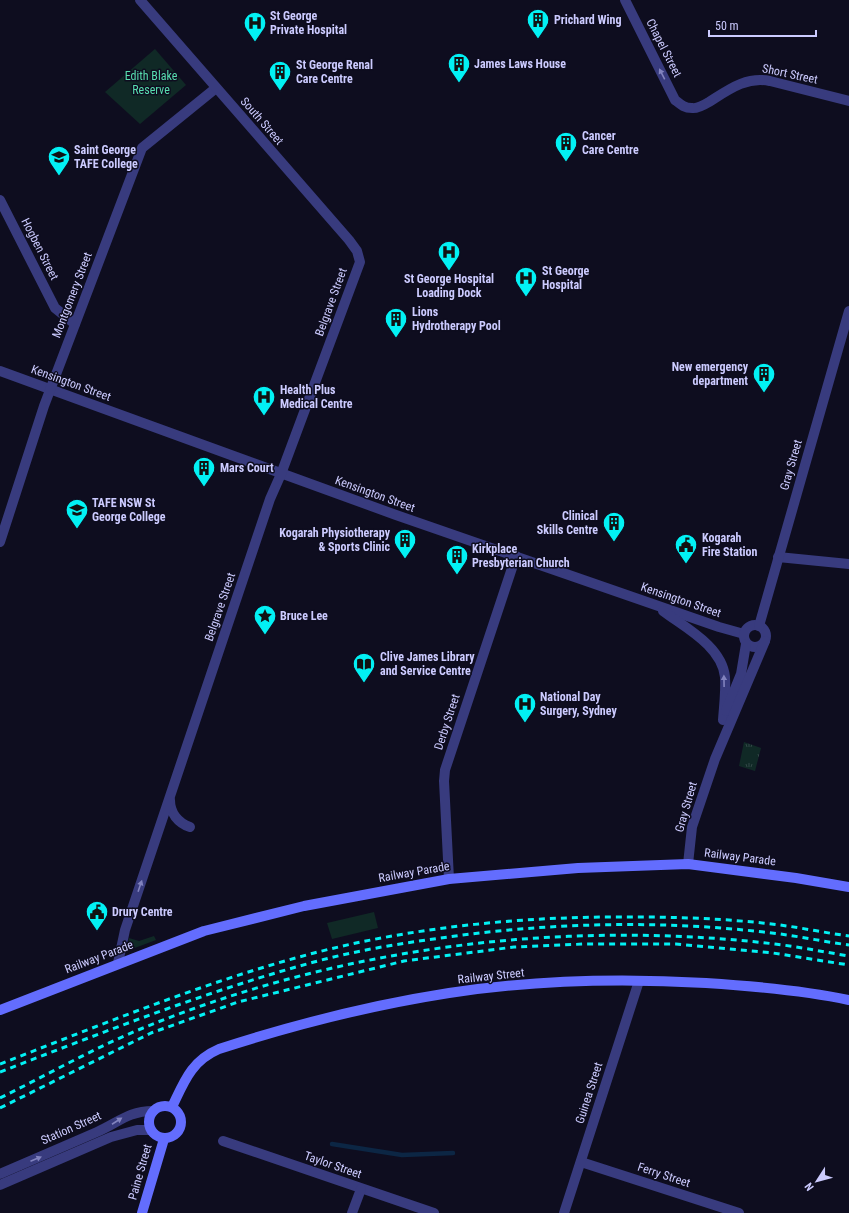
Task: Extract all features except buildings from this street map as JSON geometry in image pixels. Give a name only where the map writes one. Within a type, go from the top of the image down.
[{"type":"main road","name":"Railway Parade","points":[[0,1010],[118,963],[204,931],[304,906],[449,878],[578,868],[688,864],[796,878],[849,887]]},
{"type":"main road","name":"Railway Street","points":[[172,1107],[193,1068],[202,1058],[209,1054],[229,1046],[331,1018],[449,993],[552,983],[639,981],[736,985],[791,991],[849,1000]]},
{"type":"main road","points":[[162,1106],[172,1107],[180,1114],[182,1126],[173,1137],[159,1137],[151,1130],[149,1119],[153,1111],[162,1106]]},
{"type":"main road","name":"Paine Street","points":[[142,1213],[164,1138]]},
{"type":"street","name":"South Street","points":[[140,0],[349,240],[357,251],[360,262]]},
{"type":"street","name":"Chapel Street","points":[[625,0],[675,100],[683,106]]},
{"type":"street","name":"Short Street","points":[[683,106],[693,108],[702,106],[743,82],[756,79],[770,81],[849,101]]},
{"type":"street","name":"Montgomery Street","points":[[0,542],[50,389],[142,148],[216,88]]},
{"type":"street","name":"Hogben Street","points":[[0,200],[55,308],[75,324]]},
{"type":"street","name":"Belgrave Street","points":[[118,963],[125,930],[269,504],[360,262]]},
{"type":"street","name":"Gray Street","points":[[758,626],[849,311]]},
{"type":"street","name":"Kensington Street","points":[[0,371],[281,474],[719,627],[745,639]]},
{"type":"street","name":"Derby Street","points":[[449,878],[444,781],[445,770],[516,556]]},
{"type":"street","points":[[778,557],[849,564]]},
{"type":"street","points":[[655,604],[702,640],[719,660],[725,677],[723,720]]},
{"type":"street","points":[[750,626],[758,626],[765,632],[765,641],[757,648],[745,639],[750,626]]},
{"type":"street","name":"Gray Street","points":[[715,759],[723,720],[741,674],[745,639]]},
{"type":"street","name":"Gray Street","points":[[688,864],[692,827],[715,759],[765,641]]},
{"type":"street","points":[[170,798],[170,806],[176,818],[190,827]]},
{"type":"street","name":"Guinea Street","points":[[564,1213],[639,981]]},
{"type":"street","name":"Station Street","points":[[0,1174],[102,1130],[129,1114],[143,1111],[153,1111]]},
{"type":"street","name":"Station Street","points":[[0,1185],[112,1137],[133,1131],[151,1130]]},
{"type":"street","name":"Taylor Street","points":[[223,1141],[434,1213]]},
{"type":"street","name":"Ferry Street","points":[[581,1162],[739,1213]]},
{"type":"street","points":[[352,1213],[361,1188]]},
{"type":"green space","name":"Edith Blake Reserve","points":[[155,49],[186,85],[140,124],[105,92]]},
{"type":"green space","points":[[744,742],[761,748],[755,771],[739,766]]},
{"type":"green space","points":[[374,912],[378,928],[332,939],[327,923]]},
{"type":"green space","points":[[154,936],[156,940],[132,949],[127,947],[129,938],[139,941]]},
{"type":"waterway","points":[[332,1144],[402,1155],[453,1153]]},
{"type":"railway","points":[[0,1064],[156,1004],[274,964],[353,944],[433,929],[473,924],[554,918],[653,917],[744,921],[789,926],[849,936]]},
{"type":"railway","points":[[0,1072],[156,1013],[274,973],[364,950],[414,942],[530,928],[655,925],[739,929],[789,935],[849,945]]},
{"type":"railway","points":[[0,1098],[125,1036],[218,1000],[295,977],[374,959],[453,946],[534,938],[614,935],[695,937],[775,944],[849,956]]},
{"type":"railway","points":[[0,1108],[151,1033],[238,1002],[404,961],[514,947],[585,944],[676,944],[773,953],[849,965]]},
{"type":"place","name":"Prichard Wing","points":[[538,40]]},
{"type":"place","name":"St George Private Hospital","points":[[255,42]]},
{"type":"place","name":"James Laws House","points":[[459,84]]},
{"type":"place","name":"St George Renal Care Centre","points":[[280,92]]},
{"type":"place","name":"Cancer Care Centre","points":[[566,162]]},
{"type":"place","name":"Saint George TAFE College","points":[[59,176]]},
{"type":"place","name":"St George Hospital Loading Dock","points":[[449,272]]},
{"type":"place","name":"St George Hospital","points":[[526,298]]},
{"type":"place","name":"Lions Hydrotherapy Pool","points":[[396,338]]},
{"type":"place","name":"New emergency department","points":[[764,394]]},
{"type":"place","name":"Health Plus Medical Centre","points":[[264,416]]},
{"type":"place","name":"Mars Court","points":[[204,488]]},
{"type":"place","name":"TAFE NSW St George College","points":[[77,530]]},
{"type":"place","name":"Clinical Skills Centre","points":[[614,542]]},
{"type":"place","name":"Kogarah Physiotherapy & Sports Clinic","points":[[405,560]]},
{"type":"place","name":"Kogarah Fire Station","points":[[686,564]]},
{"type":"place","name":"Kirkplace Presbyterian Church","points":[[457,576]]},
{"type":"place","name":"Bruce Lee","points":[[265,636]]},
{"type":"place","name":"Clive James Library and Service Centre","points":[[364,684]]},
{"type":"place","name":"National Day Surgery, Sydney","points":[[525,724]]},
{"type":"place","name":"Drury Centre","points":[[97,932]]}]
